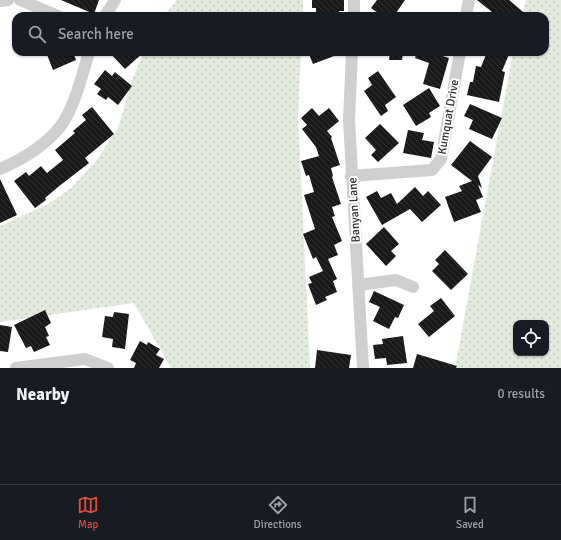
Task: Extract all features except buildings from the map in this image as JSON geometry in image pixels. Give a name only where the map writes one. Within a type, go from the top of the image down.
[{"type":"street","points":[[0,1],[8,0]]},
{"type":"street","points":[[20,0],[48,12]]},
{"type":"street","points":[[108,12],[115,0]]},
{"type":"street","points":[[354,0],[354,12]]},
{"type":"street","points":[[467,12],[469,0]]},
{"type":"street","points":[[0,169],[24,158],[40,147],[60,126],[74,100],[89,56]]},
{"type":"street","name":"Banyan Lane","points":[[352,56],[349,120],[363,368]]},
{"type":"street","name":"Kumquat Drive","points":[[352,176],[432,170],[441,159],[459,56]]},
{"type":"street","points":[[358,285],[396,280],[414,287]]},
{"type":"street","points":[[16,368],[85,359],[108,368]]},
{"type":"shaded area","points":[[177,0],[303,0],[303,12],[167,12]]},
{"type":"shaded area","points":[[526,0],[561,0],[561,368],[455,368],[512,56],[549,56],[549,12],[523,12]]},
{"type":"shaded area","points":[[142,56],[301,56],[298,114],[310,368],[171,368],[134,303],[0,322],[0,226],[48,204],[71,188],[96,161],[118,128],[132,80]]}]
